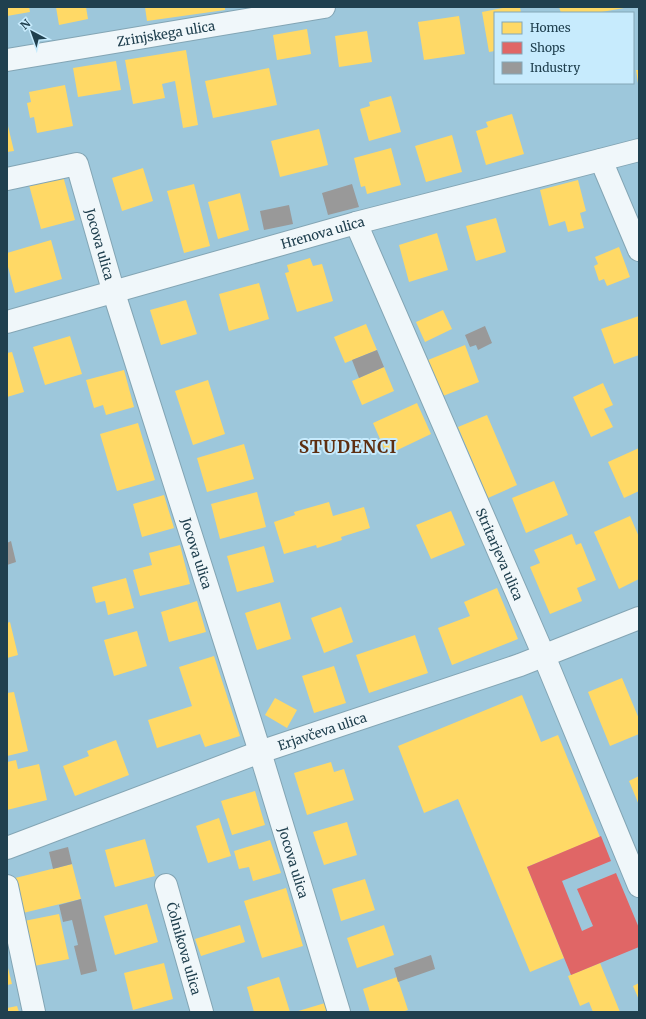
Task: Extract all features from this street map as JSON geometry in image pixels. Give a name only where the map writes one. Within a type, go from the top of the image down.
[{"type":"street","name":"Zrinjskega ulica","points":[[7,60],[324,7]]},
{"type":"street","name":"Hrenova ulica","points":[[7,322],[113,290],[356,223],[639,150]]},
{"type":"street","points":[[601,160],[639,250]]},
{"type":"street","name":"Jocova ulica","points":[[7,179],[78,164],[113,290],[260,752],[339,1012]]},
{"type":"street","name":"Stritarjeva ulica","points":[[356,223],[544,656],[639,886]]},
{"type":"street","name":"Erjavčeva ulica","points":[[7,848],[260,752],[544,656],[639,618]]},
{"type":"street","name":"Čolnikova ulica","points":[[166,885],[202,1012]]},
{"type":"street","points":[[7,886],[34,1012]]},
{"type":"building: Homes","points":[[7,7],[29,7],[30,12],[7,16]]},
{"type":"building: Homes","points":[[56,7],[86,7],[88,19],[59,25]]},
{"type":"building: Homes","points":[[145,7],[225,7],[225,10],[147,21]]},
{"type":"building: Homes","points":[[508,7],[520,7],[521,12],[494,12],[494,51],[489,52],[482,12]]},
{"type":"building: Homes","points":[[559,7],[624,7],[602,12],[561,12]]},
{"type":"building: Homes","points":[[459,16],[465,54],[424,60],[418,22]]},
{"type":"building: Homes","points":[[307,29],[311,54],[277,60],[273,35]]},
{"type":"building: Homes","points":[[367,31],[372,62],[339,67],[335,36]]},
{"type":"building: Homes","points":[[186,50],[198,125],[183,128],[175,81],[162,84],[165,98],[133,104],[125,60]]},
{"type":"building: Homes","points":[[116,61],[121,90],[78,97],[73,68]]},
{"type":"building: Homes","points":[[269,68],[277,105],[213,118],[205,81]]},
{"type":"building: Homes","points":[[636,70],[639,70],[639,83],[638,83]]},
{"type":"building: Homes","points":[[65,85],[73,126],[37,133],[34,117],[30,118],[27,103],[31,102],[29,92]]},
{"type":"building: Homes","points":[[391,96],[401,132],[369,141],[360,109],[370,106],[369,102]]},
{"type":"building: Homes","points":[[512,114],[524,154],[486,165],[476,131],[488,127],[486,122]]},
{"type":"building: Homes","points":[[7,122],[14,151],[7,152]]},
{"type":"building: Homes","points":[[319,129],[328,165],[280,177],[271,141]]},
{"type":"building: Homes","points":[[452,135],[462,172],[426,182],[415,146]]},
{"type":"building: Homes","points":[[391,148],[401,185],[367,194],[365,186],[361,187],[354,158]]},
{"type":"building: Homes","points":[[143,168],[153,201],[122,211],[112,178]]},
{"type":"building: Homes","points":[[63,176],[75,220],[41,229],[29,185]]},
{"type":"building: Homes","points":[[578,180],[586,211],[580,213],[584,228],[568,232],[565,221],[549,226],[540,190]]},
{"type":"building: Homes","points":[[194,184],[210,246],[184,253],[167,191]]},
{"type":"building: Homes","points":[[240,193],[249,230],[218,239],[208,202]]},
{"type":"building: Homes","points":[[496,218],[506,252],[476,261],[466,226]]},
{"type":"building: Homes","points":[[437,233],[448,270],[409,282],[399,245]]},
{"type":"building: Homes","points":[[51,240],[62,279],[15,293],[7,263],[7,253]]},
{"type":"building: Homes","points":[[619,247],[630,277],[607,286],[604,279],[599,281],[594,266],[598,264],[595,257]]},
{"type":"building: Homes","points":[[310,258],[313,266],[322,264],[333,301],[297,312],[285,273],[289,272],[287,265]]},
{"type":"building: Homes","points":[[259,283],[269,319],[229,331],[219,294]]},
{"type":"building: Homes","points":[[186,300],[197,334],[161,345],[150,310]]},
{"type":"building: Homes","points":[[443,310],[452,329],[425,342],[416,322]]},
{"type":"building: Homes","points":[[639,316],[639,355],[614,364],[601,329]]},
{"type":"building: Homes","points":[[366,324],[377,350],[345,363],[334,337]]},
{"type":"building: Homes","points":[[70,336],[82,374],[45,385],[33,347]]},
{"type":"building: Homes","points":[[465,345],[479,382],[443,396],[428,360]]},
{"type":"building: Homes","points":[[12,352],[24,392],[7,397],[7,353]]},
{"type":"building: Homes","points":[[384,367],[394,391],[362,405],[352,381]]},
{"type":"building: Homes","points":[[124,370],[134,407],[106,415],[103,405],[94,408],[86,380]]},
{"type":"building: Homes","points":[[208,380],[225,434],[193,445],[175,391]]},
{"type":"building: Homes","points":[[603,383],[613,405],[604,409],[613,427],[591,437],[573,397]]},
{"type":"building: Homes","points":[[417,403],[431,434],[387,455],[373,423]]},
{"type":"building: Homes","points":[[487,415],[517,485],[488,498],[458,427]]},
{"type":"building: Homes","points":[[138,423],[155,480],[117,491],[100,434]]},
{"type":"building: Homes","points":[[244,444],[254,479],[207,492],[197,458]]},
{"type":"building: Homes","points":[[639,448],[639,491],[624,498],[608,462]]},
{"type":"building: Homes","points":[[554,481],[568,515],[526,533],[512,498]]},
{"type":"building: Homes","points":[[257,492],[266,527],[220,539],[211,504]]},
{"type":"building: Homes","points":[[164,495],[174,528],[142,537],[133,504]]},
{"type":"building: Homes","points":[[329,502],[333,516],[364,507],[370,528],[341,537],[342,540],[317,548],[316,545],[284,554],[274,522],[295,515],[294,512]]},
{"type":"building: Homes","points":[[451,511],[465,545],[431,559],[416,525]]},
{"type":"building: Homes","points":[[630,516],[639,537],[639,579],[619,589],[594,532]]},
{"type":"building: Homes","points":[[572,534],[576,545],[581,543],[596,580],[577,588],[582,601],[550,614],[530,567],[540,563],[534,550]]},
{"type":"building: Homes","points":[[180,545],[190,584],[140,596],[133,570],[152,565],[149,553]]},
{"type":"building: Homes","points":[[264,546],[274,582],[237,592],[227,556]]},
{"type":"building: Homes","points":[[126,578],[134,608],[108,615],[105,601],[96,603],[92,587]]},
{"type":"building: Homes","points":[[497,588],[518,639],[452,665],[438,628],[470,616],[464,602]]},
{"type":"building: Homes","points":[[197,601],[206,632],[169,642],[161,612]]},
{"type":"building: Homes","points":[[280,602],[291,639],[257,650],[245,613]]},
{"type":"building: Homes","points":[[341,607],[353,642],[324,653],[311,618]]},
{"type":"building: Homes","points":[[10,622],[18,655],[7,658],[7,623]]},
{"type":"building: Homes","points":[[137,631],[147,666],[114,676],[104,640]]},
{"type":"building: Homes","points":[[415,635],[428,673],[369,693],[356,655]]},
{"type":"building: Homes","points":[[214,656],[240,736],[205,747],[200,734],[157,748],[148,720],[192,706],[179,667]]},
{"type":"building: Homes","points":[[334,666],[346,703],[314,713],[302,676]]},
{"type":"building: Homes","points":[[622,678],[639,719],[639,734],[610,746],[588,692]]},
{"type":"building: Homes","points":[[14,692],[28,751],[7,756],[7,693]]},
{"type":"building: Homes","points":[[522,695],[541,742],[558,735],[600,837],[527,867],[564,958],[530,972],[458,799],[424,813],[398,746]]},
{"type":"building: Homes","points":[[275,698],[297,710],[287,728],[265,715]]},
{"type":"building: Homes","points":[[116,740],[129,775],[75,796],[63,766],[89,756],[87,751]]},
{"type":"building: Homes","points":[[16,760],[18,769],[39,764],[47,800],[7,810],[7,762]]},
{"type":"building: Homes","points":[[331,762],[334,772],[344,769],[354,800],[307,815],[294,773]]},
{"type":"building: Homes","points":[[639,776],[639,805],[629,781]]},
{"type":"building: Homes","points":[[255,791],[265,825],[232,835],[221,801]]},
{"type":"building: Homes","points":[[219,818],[231,856],[208,863],[196,826]]},
{"type":"building: Homes","points":[[347,822],[357,855],[324,865],[313,832]]},
{"type":"building: Homes","points":[[145,839],[155,876],[115,887],[105,850]]},
{"type":"building: Homes","points":[[270,840],[281,873],[253,881],[249,867],[239,869],[234,851]]},
{"type":"building: Homes","points":[[72,864],[81,899],[23,913],[15,878]]},
{"type":"building: Homes","points":[[365,879],[375,910],[341,921],[332,889]]},
{"type":"building: Homes","points":[[286,888],[303,946],[262,958],[244,901]]},
{"type":"building: Homes","points":[[147,904],[158,942],[115,955],[104,916]]},
{"type":"building: Homes","points":[[59,914],[69,959],[34,966],[24,921]]},
{"type":"building: Homes","points":[[240,925],[245,942],[201,956],[195,939]]},
{"type":"building: Homes","points":[[384,925],[394,955],[357,968],[347,938]]},
{"type":"building: Homes","points":[[164,963],[173,999],[133,1010],[124,973]]},
{"type":"building: Homes","points":[[600,963],[620,1012],[593,1012],[589,1002],[580,1006],[568,976]]},
{"type":"building: Homes","points":[[7,964],[12,984],[7,985]]},
{"type":"building: Homes","points":[[279,977],[290,1012],[254,1012],[247,987]]},
{"type":"building: Homes","points":[[397,977],[408,1010],[402,1012],[370,1012],[363,989]]},
{"type":"building: Homes","points":[[639,983],[639,1000],[633,986]]},
{"type":"building: Homes","points":[[325,1003],[327,1012],[295,1012]]},
{"type":"building: Homes","points":[[17,1006],[19,1012],[7,1012],[7,1008]]},
{"type":"building: Shops","points":[[601,836],[611,861],[562,881],[582,931],[593,926],[577,889],[616,873],[639,928],[639,947],[571,975],[527,867]]},
{"type":"building: Industry","points":[[352,184],[359,207],[328,215],[322,193]]},
{"type":"building: Industry","points":[[289,205],[293,224],[264,230],[260,211]]},
{"type":"building: Industry","points":[[485,326],[492,343],[478,350],[476,345],[470,347],[465,335]]},
{"type":"building: Industry","points":[[377,350],[384,367],[359,378],[352,360]]},
{"type":"building: Industry","points":[[11,541],[16,562],[7,565],[7,543]]},
{"type":"building: Industry","points":[[68,847],[72,864],[53,869],[49,852]]},
{"type":"building: Industry","points":[[81,899],[97,971],[81,975],[74,946],[78,945],[72,920],[63,922],[59,905]]},
{"type":"building: Industry","points":[[431,955],[435,969],[398,982],[394,968]]},
{"type":"district","name":"STUDENCI","points":[[348,447]]}]
